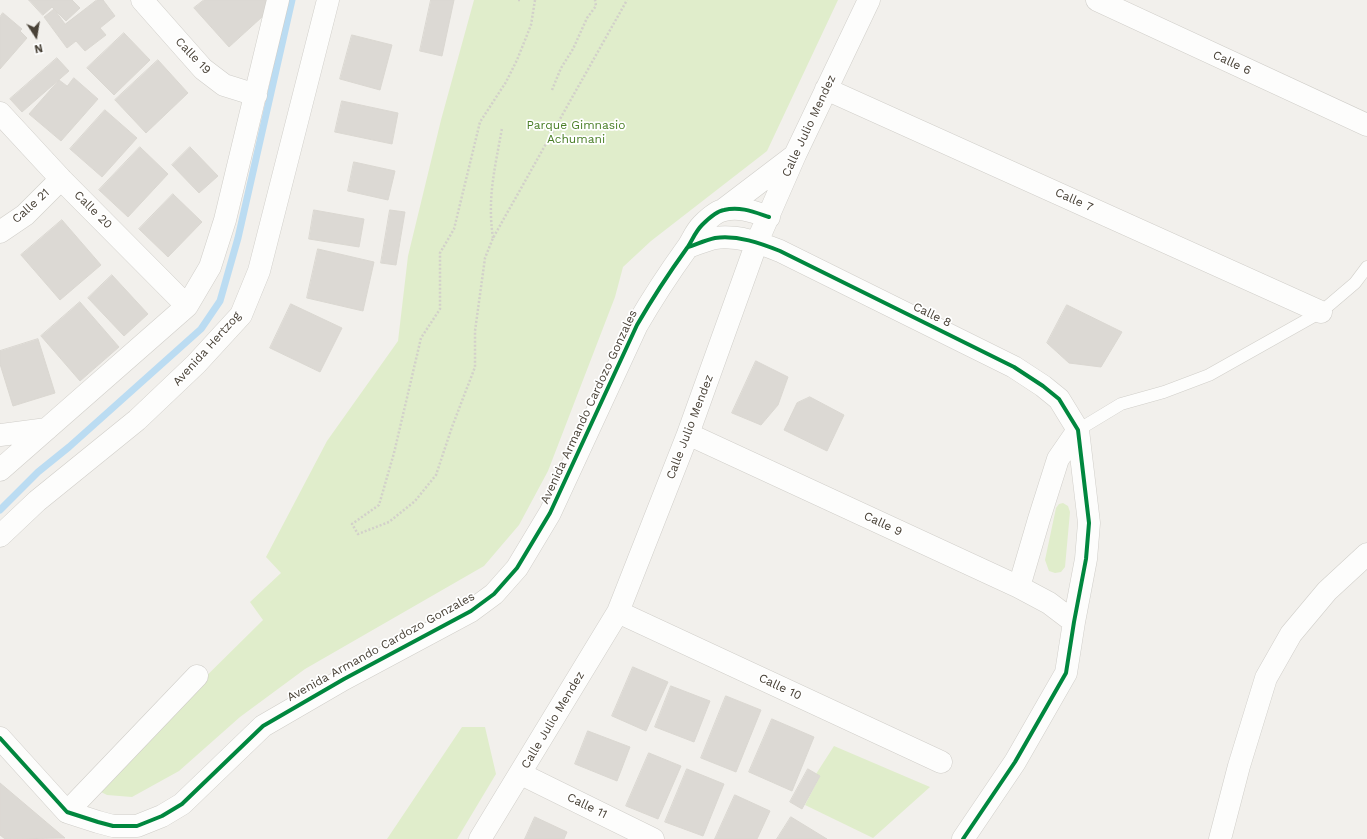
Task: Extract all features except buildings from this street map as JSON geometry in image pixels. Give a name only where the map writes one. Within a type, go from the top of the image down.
[{"type":"street","name":"Calle 19","points":[[142,0],[203,69],[224,85],[256,95]]},
{"type":"street","points":[[0,470],[187,306],[210,267],[223,227],[278,0]]},
{"type":"street","name":"Avenida Hertzog","points":[[0,536],[37,501],[137,420],[196,364],[241,314],[259,271],[328,0]]},
{"type":"street","name":"Calle Julio Mendez","points":[[480,839],[521,774],[618,612],[688,434],[757,242],[769,218],[795,155],[869,0]]},
{"type":"street","name":"Calle 6","points":[[1097,0],[1367,125]]},
{"type":"street","name":"Calle 7","points":[[826,89],[1321,312]]},
{"type":"street","name":"Calle 20","points":[[0,113],[61,178],[187,306]]},
{"type":"street","name":"Avenida Armando Cardozo Gonzales","points":[[0,738],[67,812],[113,826],[136,826],[162,816],[182,804],[263,726],[471,611],[494,594],[516,568],[550,513],[636,326],[652,298],[688,247],[694,235],[702,226],[795,155]]},
{"type":"street","name":"Calle 21","points":[[0,232],[25,215],[61,178]]},
{"type":"street","points":[[723,210],[738,208],[751,210],[769,218]]},
{"type":"street","points":[[688,247],[714,239],[726,238],[757,242]]},
{"type":"street","name":"Calle 8","points":[[757,242],[780,251],[1014,367],[1043,386],[1059,399],[1078,430]]},
{"type":"street","points":[[0,436],[47,429]]},
{"type":"street","points":[[1019,587],[1038,519],[1058,459],[1078,430]]},
{"type":"street","points":[[963,839],[1015,762],[1066,673],[1086,559],[1090,523],[1078,430]]},
{"type":"street","name":"Calle 9","points":[[688,434],[1019,587],[1049,603],[1074,622]]},
{"type":"street","points":[[1220,839],[1239,766],[1266,678],[1291,634],[1327,591],[1367,554]]},
{"type":"street","name":"Calle 10","points":[[618,612],[941,762]]},
{"type":"street","points":[[67,812],[197,676]]},
{"type":"street","name":"Calle 11","points":[[521,774],[653,839]]},
{"type":"lane","points":[[1078,430],[1121,404],[1164,392],[1209,375],[1321,312],[1355,283],[1367,266]]},
{"type":"path","points":[[536,0],[532,26],[517,60],[506,82],[480,122],[454,229],[440,253],[440,309],[421,338],[394,453],[379,505],[352,524],[358,534],[389,522],[415,501],[436,476],[452,427],[475,367],[476,324],[486,258],[492,238],[627,0]]},
{"type":"path","points":[[552,90],[588,18],[596,6],[595,0]]},
{"type":"path","points":[[492,238],[490,220],[491,188],[502,128]]},
{"type":"green space","name":"Parque Gimnasio Achumani","points":[[474,0],[838,0],[767,151],[651,241],[623,267],[615,297],[548,471],[519,525],[484,566],[305,669],[240,717],[179,771],[132,797],[107,795],[93,788],[263,620],[250,602],[281,573],[266,557],[327,441],[398,341],[408,256],[441,120]]},
{"type":"green space","points":[[1063,503],[1068,506],[1070,512],[1065,567],[1061,572],[1055,573],[1049,571],[1045,560],[1056,508],[1059,504]]},
{"type":"green space","points":[[462,727],[485,727],[496,774],[457,839],[387,839]]},
{"type":"green space","points":[[834,746],[930,787],[873,838],[805,805],[820,776],[816,774]]},
{"type":"waterway","points":[[0,510],[38,472],[69,447],[201,329],[220,301],[238,238],[292,0]]},
{"type":"cycle path","points":[[0,738],[67,812],[113,826],[137,826],[162,816],[182,804],[263,726],[344,679],[471,611],[494,594],[517,568],[550,513],[637,325],[695,234],[707,221],[721,211],[730,209],[747,210],[769,217]]},
{"type":"cycle path","points":[[688,247],[715,238],[724,237],[757,243],[780,251],[1014,367],[1043,386],[1059,399],[1078,430],[1089,523],[1086,559],[1066,673],[1015,762],[963,839]]}]
